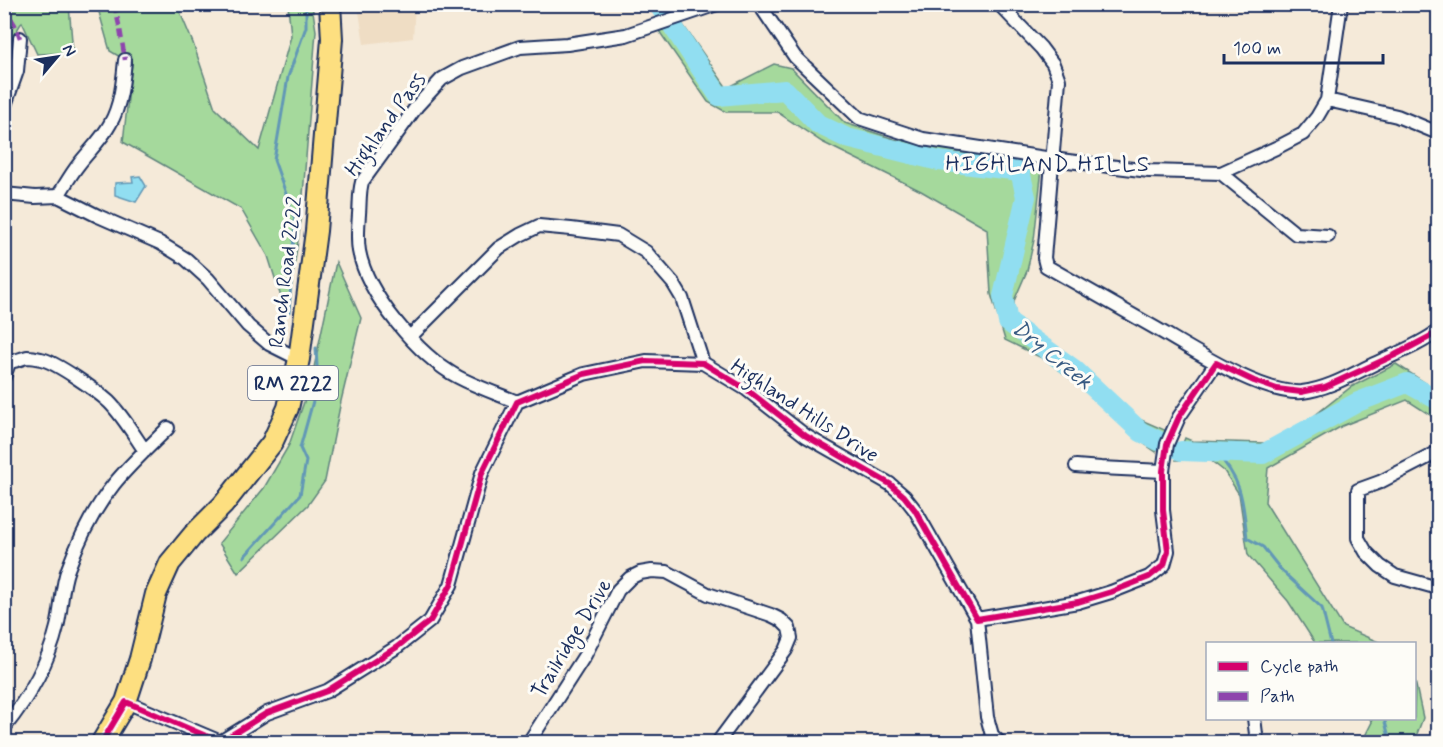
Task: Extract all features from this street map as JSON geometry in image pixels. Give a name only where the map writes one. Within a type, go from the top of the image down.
[{"type":"main road","name":"Ranch Road 2222","points":[[102,742],[126,702],[140,659],[156,594],[170,563],[194,534],[223,505],[272,443],[288,408],[299,359],[316,231],[332,39],[330,4]]},
{"type":"street","name":"Highland Pass","points":[[517,402],[458,377],[434,360],[386,309],[366,273],[358,250],[358,193],[362,182],[417,106],[442,79],[462,68],[520,47],[567,44],[626,35],[717,4]]},
{"type":"street","points":[[759,4],[795,57],[859,118],[923,139],[1052,159],[1149,171],[1221,174],[1303,134],[1317,117],[1327,100],[1341,4]]},
{"type":"street","points":[[999,4],[1041,48],[1053,64],[1059,80],[1044,258],[1046,266],[1216,363],[1254,381],[1301,392],[1325,387],[1395,355],[1438,331]]},
{"type":"street","points":[[4,108],[17,71],[20,38]]},
{"type":"street","points":[[58,196],[111,122],[119,103],[125,60]]},
{"type":"street","points":[[1327,100],[1397,116],[1438,133]]},
{"type":"street","points":[[1221,174],[1296,234],[1329,236]]},
{"type":"street","points":[[4,194],[35,197],[58,196],[160,243],[186,259],[208,279],[248,326],[269,344],[299,359]]},
{"type":"street","points":[[410,337],[499,248],[539,226],[618,235],[646,252],[673,283],[682,298],[703,363]]},
{"type":"street","points":[[4,377],[7,362],[28,357],[50,361],[109,402],[145,451]]},
{"type":"street","name":"Highland Hills Drive","points":[[517,402],[584,374],[646,361],[703,363],[746,389],[806,436],[890,484],[904,496],[915,510],[977,619]]},
{"type":"street","points":[[996,739],[987,717],[977,619],[1078,602],[1149,578],[1164,565],[1168,551],[1163,510],[1163,471],[1167,444],[1179,417],[1216,363]]},
{"type":"street","points":[[126,702],[220,742],[267,713],[327,691],[397,647],[430,621],[452,585],[465,529],[482,473],[517,402]]},
{"type":"street","points":[[4,728],[32,689],[46,662],[57,628],[67,571],[97,507],[114,483],[168,428]]},
{"type":"street","points":[[1438,452],[1380,482],[1358,490],[1358,538],[1366,552],[1380,566],[1395,576],[1438,588]]},
{"type":"street","points":[[1076,466],[1163,471]]},
{"type":"street","name":"Trailridge Drive","points":[[529,742],[585,655],[618,590],[630,578],[652,571],[667,572],[708,594],[771,615],[781,620],[789,628],[791,638],[786,650],[718,742]]},
{"type":"street","points":[[1254,720],[1257,742]]},
{"type":"shaded area","points":[[358,5],[415,5],[413,38],[364,44]]},
{"type":"green space","points":[[4,5],[69,5],[73,53],[37,54],[22,22],[9,43],[5,44]]},
{"type":"green space","points":[[97,5],[177,5],[193,43],[215,108],[259,150],[291,36],[288,5],[312,5],[316,31],[301,220],[287,316],[268,256],[241,209],[123,142],[132,64],[110,51]]},
{"type":"green space","points":[[683,25],[727,88],[774,64],[791,68],[845,123],[894,139],[1042,168],[1034,240],[1027,271],[1014,301],[1015,319],[1099,381],[1132,416],[1167,431],[1156,452],[1137,439],[1101,402],[1046,360],[1005,340],[991,294],[987,229],[921,191],[822,142],[777,112],[726,112],[708,102],[659,31]]},
{"type":"green space","points":[[336,262],[361,318],[325,481],[308,505],[238,573],[219,543],[264,488],[289,445],[311,382]]},
{"type":"green space","points":[[1396,364],[1438,391],[1438,420],[1407,400],[1342,426],[1268,468],[1265,502],[1343,627],[1379,642],[1314,642],[1288,601],[1248,555],[1239,494],[1224,471],[1210,460],[1176,460],[1185,438],[1192,441],[1265,443],[1305,423],[1351,387]]},
{"type":"green space","points":[[1416,686],[1423,718],[1414,742],[1362,742],[1372,722],[1371,720],[1416,720]]},
{"type":"water","points":[[140,176],[146,186],[136,202],[115,195],[115,183],[133,182],[132,177]]},
{"type":"waterway","points":[[289,312],[295,219],[274,160],[288,77],[306,27],[306,4]]},
{"type":"waterway","name":"Dry Creek","points":[[658,4],[719,96],[785,90],[818,124],[847,138],[939,161],[1020,171],[1026,197],[1003,296],[1008,322],[1075,370],[1141,432],[1159,441]]},
{"type":"waterway","points":[[244,557],[300,495],[306,461],[300,448],[318,383],[316,348]]},
{"type":"waterway","name":"Dry Creek","points":[[1181,451],[1263,454],[1358,402],[1407,383],[1438,400]]},
{"type":"waterway","points":[[1215,452],[1231,472],[1240,492],[1247,538],[1263,547],[1282,571],[1322,608],[1330,642]]},
{"type":"waterway","points":[[1385,720],[1389,737]]},
{"type":"marked path","points":[[114,4],[125,60]]},
{"type":"marked path","points":[[4,7],[20,38]]},
{"type":"cycle path","points":[[102,742],[126,702],[220,742],[267,713],[327,691],[397,647],[430,621],[451,585],[482,473],[517,402],[584,374],[646,361],[703,363],[746,389],[806,436],[890,484],[904,496],[915,510],[977,619],[1078,602],[1149,577],[1164,565],[1168,551],[1163,510],[1163,471],[1167,444],[1179,417],[1216,363],[1277,389],[1301,392],[1325,387],[1395,355],[1438,331]]},
{"type":"district","name":"HIGHLAND HILLS","points":[[1048,163]]}]
